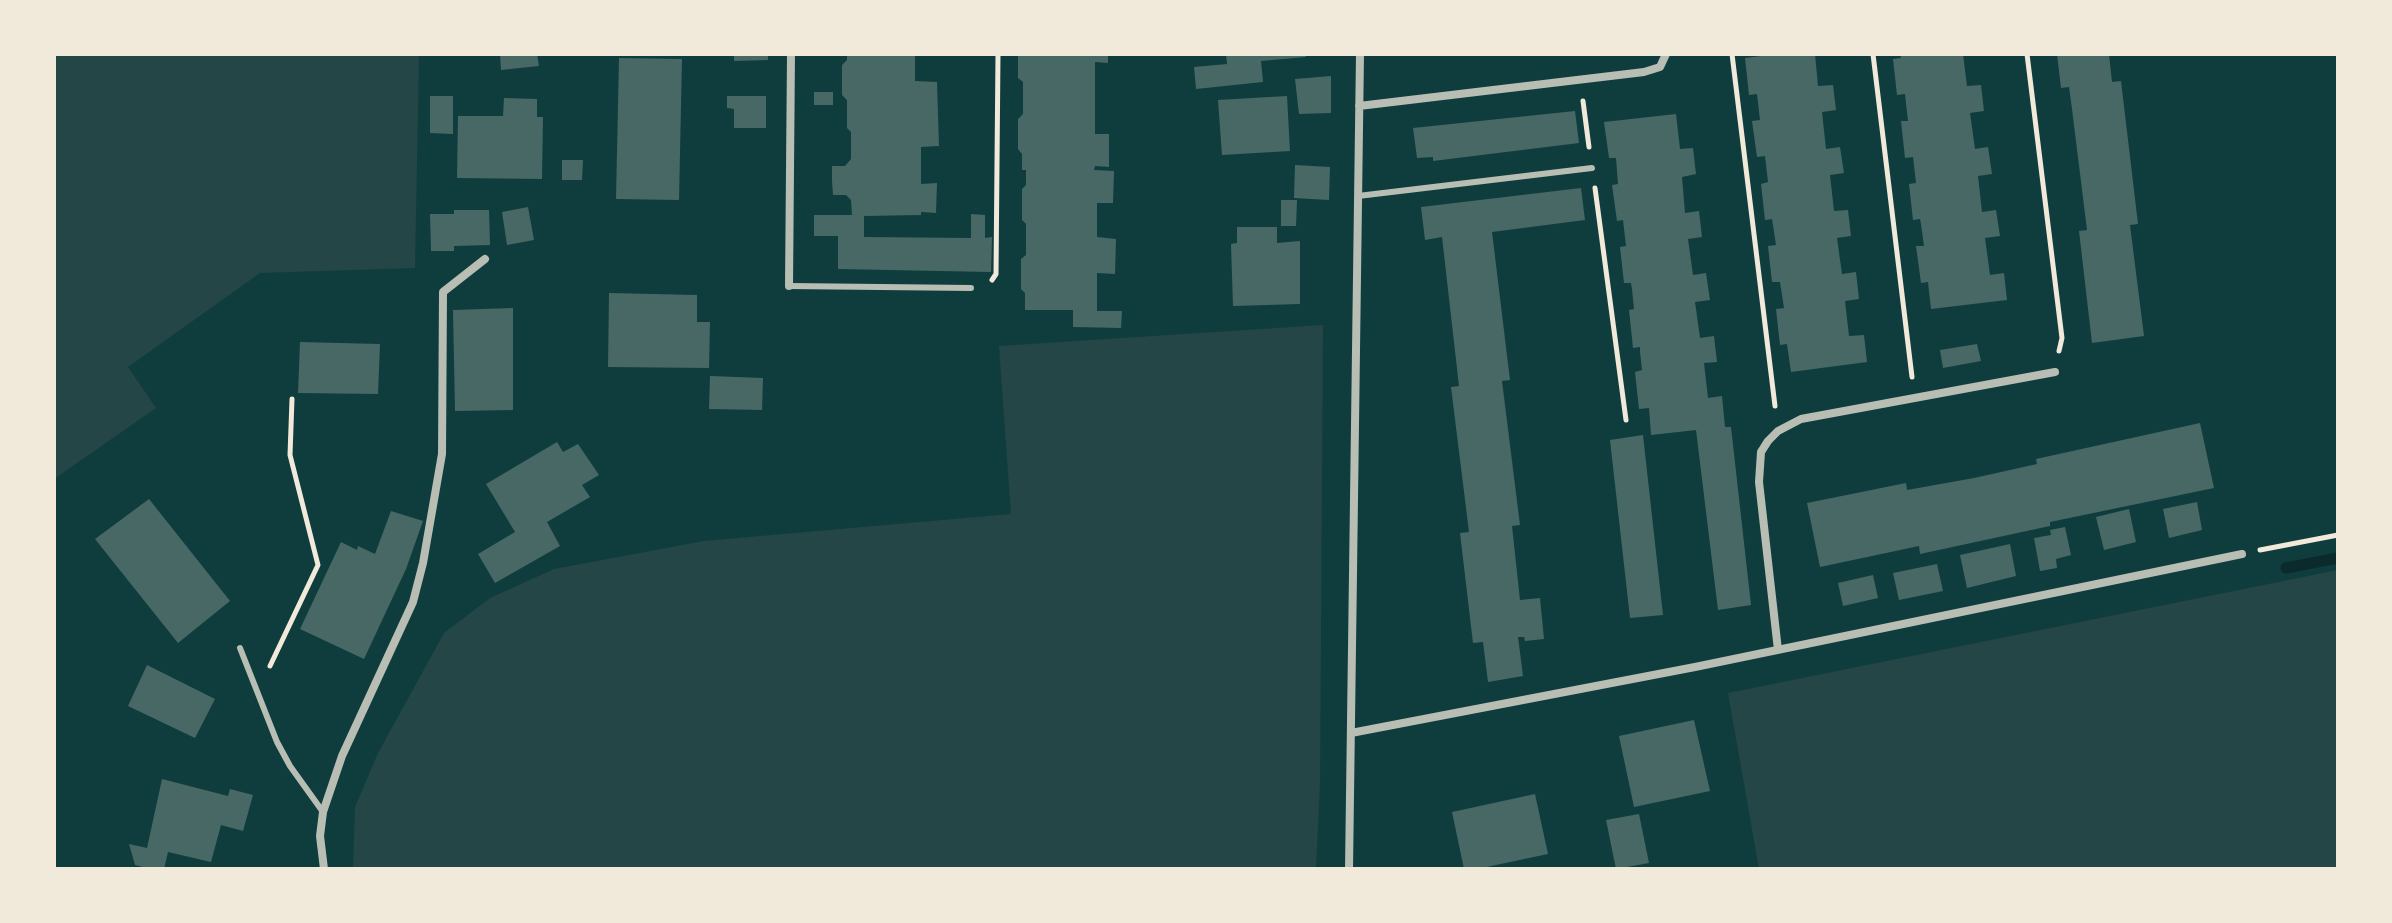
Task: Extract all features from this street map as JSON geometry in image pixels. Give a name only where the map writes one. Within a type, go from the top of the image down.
[{"type":"street","points":[[789,286],[791,54]]},
{"type":"street","points":[[1349,869],[1360,54]]},
{"type":"street","points":[[1359,106],[1644,72],[1660,67],[1666,54]]},
{"type":"street","points":[[324,869],[320,836],[323,812],[342,756],[413,602],[423,563],[442,454],[443,292],[485,259]]},
{"type":"street","points":[[1778,650],[1758,466],[1761,452],[1778,431],[1801,419],[2055,372]]},
{"type":"street","points":[[1351,733],[1778,650],[2242,554]]},
{"type":"lane","points":[[1358,196],[1592,168]]},
{"type":"lane","points":[[789,286],[971,288]]},
{"type":"lane","points":[[240,648],[277,742],[323,812]]},
{"type":"path","points":[[971,288],[987,286],[996,274],[998,54]]},
{"type":"path","points":[[1732,54],[1778,431]]},
{"type":"path","points":[[1873,54],[1915,397]]},
{"type":"path","points":[[2027,54],[2062,338],[2055,372]]},
{"type":"path","points":[[1580,80],[1626,420]]},
{"type":"path","points":[[257,692],[318,565],[290,455],[292,399]]},
{"type":"path","points":[[2242,554],[2338,535]]},
{"type":"shaded area","points":[[54,54],[419,54],[415,268],[260,273],[128,367],[156,408],[54,479]]},
{"type":"shaded area","points":[[1323,325],[1320,784],[1316,869],[353,869],[355,807],[378,753],[444,633],[490,598],[554,569],[704,541],[1011,514],[999,346]]},
{"type":"shaded area","points":[[2338,570],[2338,869],[1759,869],[1728,693]]},
{"type":"building","points":[[500,54],[537,54],[539,66],[501,70]]},
{"type":"building","points":[[734,54],[768,54],[768,60],[734,61]]},
{"type":"building","points":[[847,54],[915,54],[915,81],[937,82],[939,146],[921,147],[921,184],[937,183],[936,213],[864,216],[864,237],[971,238],[971,214],[985,215],[985,238],[992,237],[991,272],[838,269],[838,236],[814,236],[814,215],[852,215],[851,200],[846,195],[833,195],[832,181],[832,166],[845,166],[851,159],[847,100],[842,95],[842,65],[847,60]]},
{"type":"building","points":[[1018,54],[1108,54],[1108,63],[1095,62],[1095,134],[1109,134],[1109,167],[1095,166],[1094,170],[1114,171],[1113,203],[1097,203],[1097,237],[1116,239],[1115,274],[1097,273],[1097,311],[1122,311],[1121,328],[1073,327],[1073,310],[1025,310],[1021,259],[1026,255],[1022,189],[1026,185],[1026,170],[1022,170],[1022,154],[1018,149],[1023,82],[1018,78]]},
{"type":"building","points":[[1226,54],[1305,54],[1306,57],[1261,61],[1263,82],[1196,89],[1194,67],[1227,64]]},
{"type":"building","points":[[1815,54],[1818,86],[1833,85],[1836,110],[1822,112],[1826,149],[1840,147],[1844,173],[1830,175],[1834,211],[1848,210],[1851,236],[1837,238],[1842,274],[1856,272],[1859,299],[1845,301],[1849,336],[1864,335],[1867,362],[1791,372],[1787,344],[1780,345],[1776,309],[1784,308],[1780,282],[1772,282],[1768,246],[1776,245],[1772,219],[1765,220],[1761,184],[1768,182],[1765,156],[1757,157],[1752,121],[1760,120],[1757,94],[1749,95],[1745,58]]},
{"type":"building","points":[[1900,54],[1963,54],[1967,86],[1981,85],[1984,111],[1970,113],[1975,149],[1988,147],[1992,174],[1978,176],[1982,212],[1996,210],[2000,236],[1985,238],[1990,275],[2004,273],[2007,300],[1931,309],[1928,282],[1921,283],[1916,246],[1924,246],[1920,219],[1913,220],[1909,184],[1916,183],[1913,157],[1905,158],[1901,121],[1908,121],[1905,94],[1897,95],[1893,59],[1901,58]]},
{"type":"building","points":[[2057,54],[2109,54],[2112,82],[2121,81],[2138,224],[2130,225],[2144,336],[2092,343],[2079,231],[2087,230],[2069,87],[2061,88]]},
{"type":"building","points":[[619,58],[682,59],[679,200],[616,199]]},
{"type":"building","points":[[1331,76],[1331,113],[1299,114],[1295,79]]},
{"type":"building","points":[[814,92],[833,92],[833,105],[814,105]]},
{"type":"building","points":[[430,96],[453,96],[453,134],[430,133]]},
{"type":"building","points":[[727,96],[766,96],[766,128],[734,128],[734,109],[727,108]]},
{"type":"building","points":[[1287,96],[1290,151],[1222,155],[1218,100]]},
{"type":"building","points":[[504,98],[537,99],[537,117],[543,117],[542,179],[457,178],[458,116],[503,116]]},
{"type":"building","points":[[1575,111],[1579,143],[1433,161],[1433,157],[1417,158],[1413,128]]},
{"type":"building","points":[[1676,114],[1680,149],[1693,148],[1696,174],[1682,177],[1685,213],[1699,211],[1702,237],[1688,239],[1693,275],[1706,273],[1710,300],[1695,302],[1700,338],[1714,336],[1717,362],[1704,363],[1708,398],[1722,396],[1725,427],[1731,427],[1751,605],[1718,610],[1696,430],[1651,435],[1649,408],[1639,409],[1635,372],[1642,370],[1640,347],[1633,348],[1629,310],[1634,309],[1632,289],[1631,283],[1624,283],[1620,247],[1626,246],[1623,220],[1617,221],[1612,185],[1618,184],[1616,158],[1609,158],[1604,122]]},
{"type":"building","points":[[562,160],[583,160],[582,180],[562,180]]},
{"type":"building","points":[[1295,165],[1330,167],[1329,200],[1294,198]]},
{"type":"building","points":[[1581,188],[1585,220],[1492,232],[1510,380],[1502,381],[1520,525],[1512,526],[1520,600],[1540,598],[1544,639],[1525,641],[1524,637],[1518,637],[1523,676],[1488,682],[1483,642],[1473,643],[1460,533],[1469,532],[1451,387],[1459,386],[1442,237],[1425,240],[1421,207]]},
{"type":"building","points":[[1281,200],[1297,200],[1296,226],[1281,226]]},
{"type":"building","points":[[528,207],[534,240],[507,245],[502,212]]},
{"type":"building","points":[[454,210],[489,210],[490,245],[454,246],[454,251],[431,251],[430,214],[454,214]]},
{"type":"building","points":[[1237,227],[1277,227],[1277,243],[1300,241],[1300,304],[1233,306],[1231,244],[1237,243]]},
{"type":"building","points":[[609,293],[697,295],[697,322],[710,322],[709,368],[608,367]]},
{"type":"building","points":[[513,308],[513,410],[455,411],[453,310]]},
{"type":"building","points":[[300,342],[380,344],[378,394],[298,393]]},
{"type":"building","points":[[1977,344],[1981,361],[1943,368],[1940,350]]},
{"type":"building","points":[[710,376],[763,378],[762,410],[709,409]]},
{"type":"building","points":[[2200,423],[2214,488],[2050,522],[2050,526],[1920,554],[1919,546],[1820,567],[1807,503],[1906,483],[1907,490],[1974,478],[2037,464],[2036,459]]},
{"type":"building","points":[[1643,435],[1663,615],[1630,618],[1610,440]]},
{"type":"building","points":[[557,442],[563,452],[578,444],[599,475],[582,485],[590,497],[547,522],[560,546],[495,583],[478,554],[515,532],[486,484]]},
{"type":"building","points":[[149,499],[230,601],[178,643],[95,539]]},
{"type":"building","points":[[2197,502],[2202,530],[2169,538],[2163,509]]},
{"type":"building","points":[[2129,509],[2136,542],[2104,550],[2096,517]]},
{"type":"building","points":[[391,511],[423,521],[406,569],[364,659],[300,629],[341,542],[375,554]]},
{"type":"building","points":[[2065,527],[2071,555],[2056,559],[2057,568],[2040,571],[2034,538],[2051,535],[2050,530]]},
{"type":"building","points":[[2010,544],[2016,576],[1967,588],[1960,555]]},
{"type":"building","points":[[1937,564],[1943,591],[1899,600],[1893,573]]},
{"type":"building","points":[[1873,575],[1878,598],[1843,606],[1838,583]]},
{"type":"building","points":[[147,665],[215,699],[195,738],[128,706]]},
{"type":"building","points":[[1694,720],[1710,791],[1634,807],[1619,736]]},
{"type":"building","points":[[162,779],[228,796],[230,789],[253,795],[243,831],[221,825],[211,862],[168,852],[164,869],[135,865],[129,844],[147,848]]},
{"type":"building","points":[[1535,794],[1548,854],[1464,869],[1452,812]]},
{"type":"building","points":[[1639,814],[1649,863],[1616,869],[1606,820]]},
{"type":"waterway","points":[[2286,568],[2338,558]]}]
